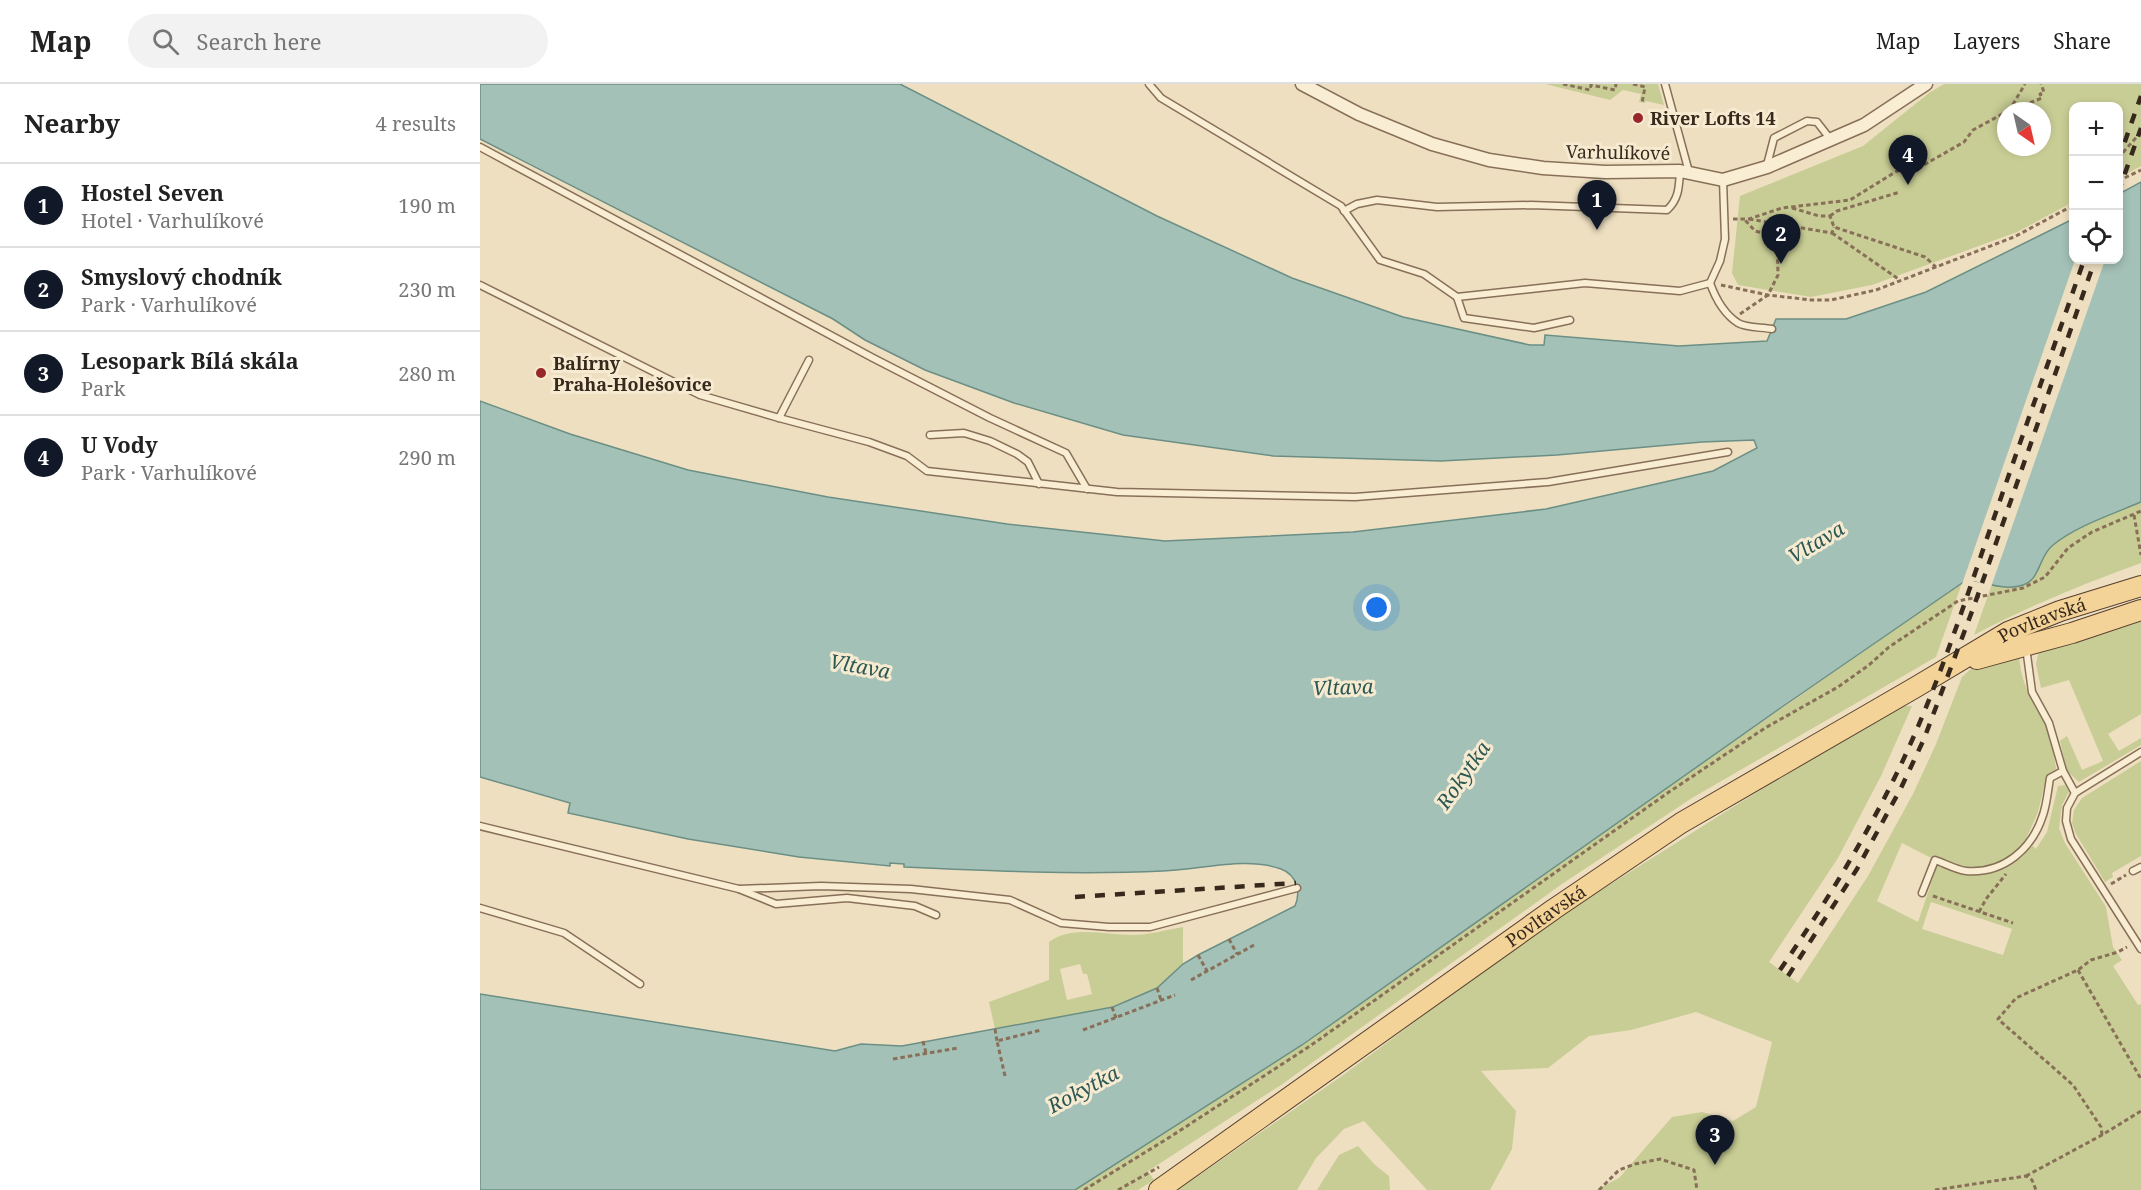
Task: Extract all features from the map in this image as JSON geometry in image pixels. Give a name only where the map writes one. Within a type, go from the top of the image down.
[{"type":"main road","name":"Povltavská","points":[[1159,1190],[1554,909],[1681,823],[2008,632],[2060,611],[2138,587]]},
{"type":"main road","name":"Povltavská","points":[[1948,668],[2025,644],[2072,633],[2141,610]]},
{"type":"street","name":"Varhulíkové","points":[[1302,84],[1359,114],[1411,136],[1489,160],[1543,168],[1605,172],[1684,172],[1723,180],[1767,167],[1864,125],[1926,84]]},
{"type":"lane","points":[[1149,84],[1161,98],[1341,206],[1380,261],[1424,274],[1457,297],[1464,318],[1534,328],[1570,320]]},
{"type":"lane","points":[[1344,211],[1357,204],[1377,200],[1437,207],[1531,205],[1667,210],[1675,203],[1684,172],[1665,84]]},
{"type":"lane","points":[[1767,167],[1774,138],[1808,121],[1817,122],[1831,140]]},
{"type":"lane","points":[[480,147],[873,358],[990,418],[1066,453],[1087,489]]},
{"type":"lane","points":[[1723,180],[1725,239],[1720,261],[1710,283],[1714,295],[1739,324],[1772,329]]},
{"type":"lane","points":[[1457,297],[1586,283],[1680,291],[1710,283]]},
{"type":"lane","points":[[480,285],[700,395],[869,442],[907,456],[927,471],[1117,492],[1355,497],[1548,482],[1728,452]]},
{"type":"lane","points":[[779,418],[809,360]]},
{"type":"lane","points":[[930,435],[964,433],[990,441],[1028,462],[1039,484]]},
{"type":"lane","points":[[2025,644],[2032,692],[2049,723],[2063,771],[2075,793]]},
{"type":"lane","points":[[2141,752],[2075,793],[2067,808],[2066,821],[2071,839],[2141,950]]},
{"type":"lane","points":[[1922,893],[1935,860],[1964,871],[1988,870],[2006,863],[2026,848],[2043,814],[2050,778],[2063,771]]},
{"type":"lane","points":[[480,826],[739,890],[776,904],[847,898],[915,906],[936,915]]},
{"type":"lane","points":[[2133,871],[2141,867]]},
{"type":"lane","points":[[739,890],[821,886],[911,889],[1010,900],[1061,923],[1109,927],[1150,927],[1298,888]]},
{"type":"lane","points":[[480,908],[564,933],[640,984]]},
{"type":"path","points":[[1563,84],[1590,90],[1591,85],[1615,90],[1616,84]]},
{"type":"path","points":[[1633,84],[1645,87],[1642,103]]},
{"type":"path","points":[[2014,102],[2025,84]]},
{"type":"path","points":[[2032,102],[2042,98],[2040,94],[2044,92],[2041,84]]},
{"type":"path","points":[[1744,219],[1790,207],[1850,200],[1897,171],[1922,166],[1964,142],[1973,130],[1997,117]]},
{"type":"path","points":[[2120,156],[2141,132]]},
{"type":"path","points":[[2123,179],[2141,170]]},
{"type":"path","points":[[1790,207],[1819,216],[1830,216],[1838,211],[1900,192]]},
{"type":"path","points":[[1710,283],[1768,295],[1831,300],[1876,290],[2014,237],[2069,207]]},
{"type":"path","points":[[1830,216],[1834,227],[1832,233]]},
{"type":"path","points":[[1724,219],[1744,219],[1832,233],[1900,280]]},
{"type":"path","points":[[1734,319],[1768,295],[1778,275],[1777,236],[1755,231],[1744,219]]},
{"type":"path","points":[[1834,227],[1924,256],[1935,267]]},
{"type":"path","points":[[1084,1190],[1310,1046],[1669,792],[1765,728],[1838,687],[1869,665],[1889,647],[1958,601],[2023,588],[2045,577],[2068,548],[2092,532],[2141,511]]},
{"type":"path","points":[[2134,514],[2141,555]]},
{"type":"path","points":[[1933,896],[2013,923]]},
{"type":"path","points":[[1229,939],[1237,954]]},
{"type":"path","points":[[2102,1135],[2101,1127],[2073,1085],[1998,1019],[2016,998],[2078,970],[2091,960],[2118,952],[2136,941]]},
{"type":"path","points":[[1191,980],[1254,945]]},
{"type":"path","points":[[1198,955],[1207,971]]},
{"type":"path","points":[[2078,970],[2141,1079]]},
{"type":"path","points":[[1157,988],[1161,1000]]},
{"type":"path","points":[[1083,1030],[1175,995]]},
{"type":"path","points":[[1113,1007],[1116,1018]]},
{"type":"path","points":[[995,1029],[1005,1076]]},
{"type":"path","points":[[997,1041],[1041,1030]]},
{"type":"path","points":[[923,1041],[926,1053]]},
{"type":"path","points":[[893,1059],[958,1048]]},
{"type":"path","points":[[1935,1190],[2026,1176],[2141,1111]]},
{"type":"path","points":[[1599,1190],[1619,1170],[1635,1164],[1660,1160],[1694,1170],[1696,1190]]},
{"type":"path","points":[[2026,1176],[2032,1180],[2036,1190]]},
{"type":"green space","points":[[1545,84],[1658,84],[1664,105],[1646,101],[1645,103],[1639,102],[1641,94],[1623,90],[1610,100]]},
{"type":"green space","points":[[1944,84],[2141,84],[2141,166],[2123,176],[2123,102],[2069,102],[2069,204],[2017,232],[1872,285],[1811,297],[1738,285],[1732,273],[1740,196],[1863,146],[1929,93]]},
{"type":"green space","points":[[2141,502],[2141,563],[2056,596],[1974,635],[1992,584],[2010,587],[2037,574],[2045,552],[2064,537]]},
{"type":"green space","points":[[1962,583],[1936,657],[1692,798],[1562,884],[1281,1085],[1148,1171],[1154,1180],[1138,1190],[1075,1190],[1302,1045],[1483,916]]},
{"type":"green space","points":[[2141,621],[2141,714],[2108,734],[2119,751],[2141,738],[2141,745],[2079,782],[2067,771],[2060,741],[2067,736],[2082,770],[2103,761],[2069,680],[2041,688],[2036,664],[2039,650],[2073,644]]},
{"type":"green space","points":[[2019,655],[2025,684],[2048,731],[2057,773],[2045,783],[2038,812],[2026,839],[2036,849],[2047,832],[2058,786],[2065,785],[2069,792],[2062,805],[2059,828],[2065,843],[2106,907],[2113,947],[2122,960],[2113,966],[2138,1005],[2141,1004],[2141,1190],[1596,1190],[1619,1178],[1672,1117],[1702,1112],[1733,1121],[1756,1107],[1772,1042],[1696,1012],[1631,1030],[1589,1036],[1548,1068],[1481,1071],[1516,1111],[1512,1149],[1490,1190],[1427,1190],[1364,1121],[1344,1129],[1316,1158],[1297,1190],[1178,1190],[1346,1073],[1538,930],[1741,802],[1900,706],[1912,706],[1881,776],[1838,858],[1769,962],[1798,983],[1868,876],[1913,794],[1936,744],[1962,677],[1975,665]],"holes":[[[1902,843],[1935,860],[1937,866],[1918,922],[1877,901]],[[1931,902],[2012,929],[2003,955],[1922,929]]]},
{"type":"green space","points":[[2141,761],[2141,856],[2112,873],[2113,877],[2105,882],[2076,834],[2072,823],[2074,810],[2082,798]]},
{"type":"green space","points":[[1183,927],[1183,964],[1157,988],[1112,1007],[995,1029],[989,1002],[1049,980],[1049,942],[1058,937],[1078,932],[1138,935]],"holes":[[[1080,964],[1083,974],[1087,974],[1092,994],[1067,1000],[1060,969]]]},
{"type":"green space","points":[[1358,1146],[1375,1165],[1389,1176],[1390,1190],[1317,1190],[1339,1155]]},
{"type":"water","points":[[480,84],[900,84],[1157,216],[1292,278],[1403,317],[1530,345],[1544,345],[1545,335],[1679,346],[1767,341],[1776,319],[1846,319],[1926,292],[2069,221],[2069,264],[2080,264],[2085,275],[2097,272],[2096,264],[2123,264],[2123,192],[2141,182],[2141,502],[2062,538],[2048,550],[2033,578],[2023,585],[2003,587],[1968,579],[1302,1045],[1075,1190],[480,1190],[480,994],[835,1051],[861,1044],[902,1046],[1113,1007],[1157,988],[1183,964],[1198,955],[1295,906],[1298,895],[1291,875],[1267,865],[1238,864],[1163,871],[1066,873],[904,867],[904,864],[890,863],[890,866],[799,857],[688,839],[568,813],[570,803],[480,777],[480,401],[570,434],[688,470],[828,497],[1007,524],[1165,541],[1353,532],[1546,509],[1713,471],[1757,448],[1754,440],[1702,442],[1557,455],[1441,461],[1273,456],[1123,435],[1014,403],[925,370],[865,340],[833,319],[480,139]]},
{"type":"pier","points":[[2074,264],[2084,264],[2083,268],[2088,273],[2093,272],[2094,264],[2104,264],[1991,587],[1975,581],[1961,587]]},
{"type":"railway","points":[[2120,156],[2141,96]]},
{"type":"railway","points":[[2123,179],[2141,128]]},
{"type":"railway","points":[[1780,970],[1853,855],[1908,750],[1960,616],[2083,264]]},
{"type":"railway","points":[[1788,976],[1857,869],[1901,788],[1924,739],[1974,606],[2094,264]]},
{"type":"railway","points":[[1075,897],[1296,883]]},
{"type":"place","name":"River Lofts 14","points":[[1638,118]]},
{"type":"place","name":"U Vody","points":[[1908,185]]},
{"type":"place","name":"Hostel Seven","points":[[1597,230]]},
{"type":"place","name":"Smyslový chodník","points":[[1781,264]]},
{"type":"place","name":"Balírny Praha-Holešovice","points":[[541,373]]},
{"type":"place","name":"Lesopark Bílá skála","points":[[1715,1165]]},
{"type":"water label","name":"Vltava","points":[[1816,542]]},
{"type":"water label","name":"Vltava","points":[[860,666]]},
{"type":"water label","name":"Vltava","points":[[1343,687]]},
{"type":"water label","name":"Rokytka","points":[[1463,775]]},
{"type":"water label","name":"Rokytka","points":[[1083,1089]]}]
